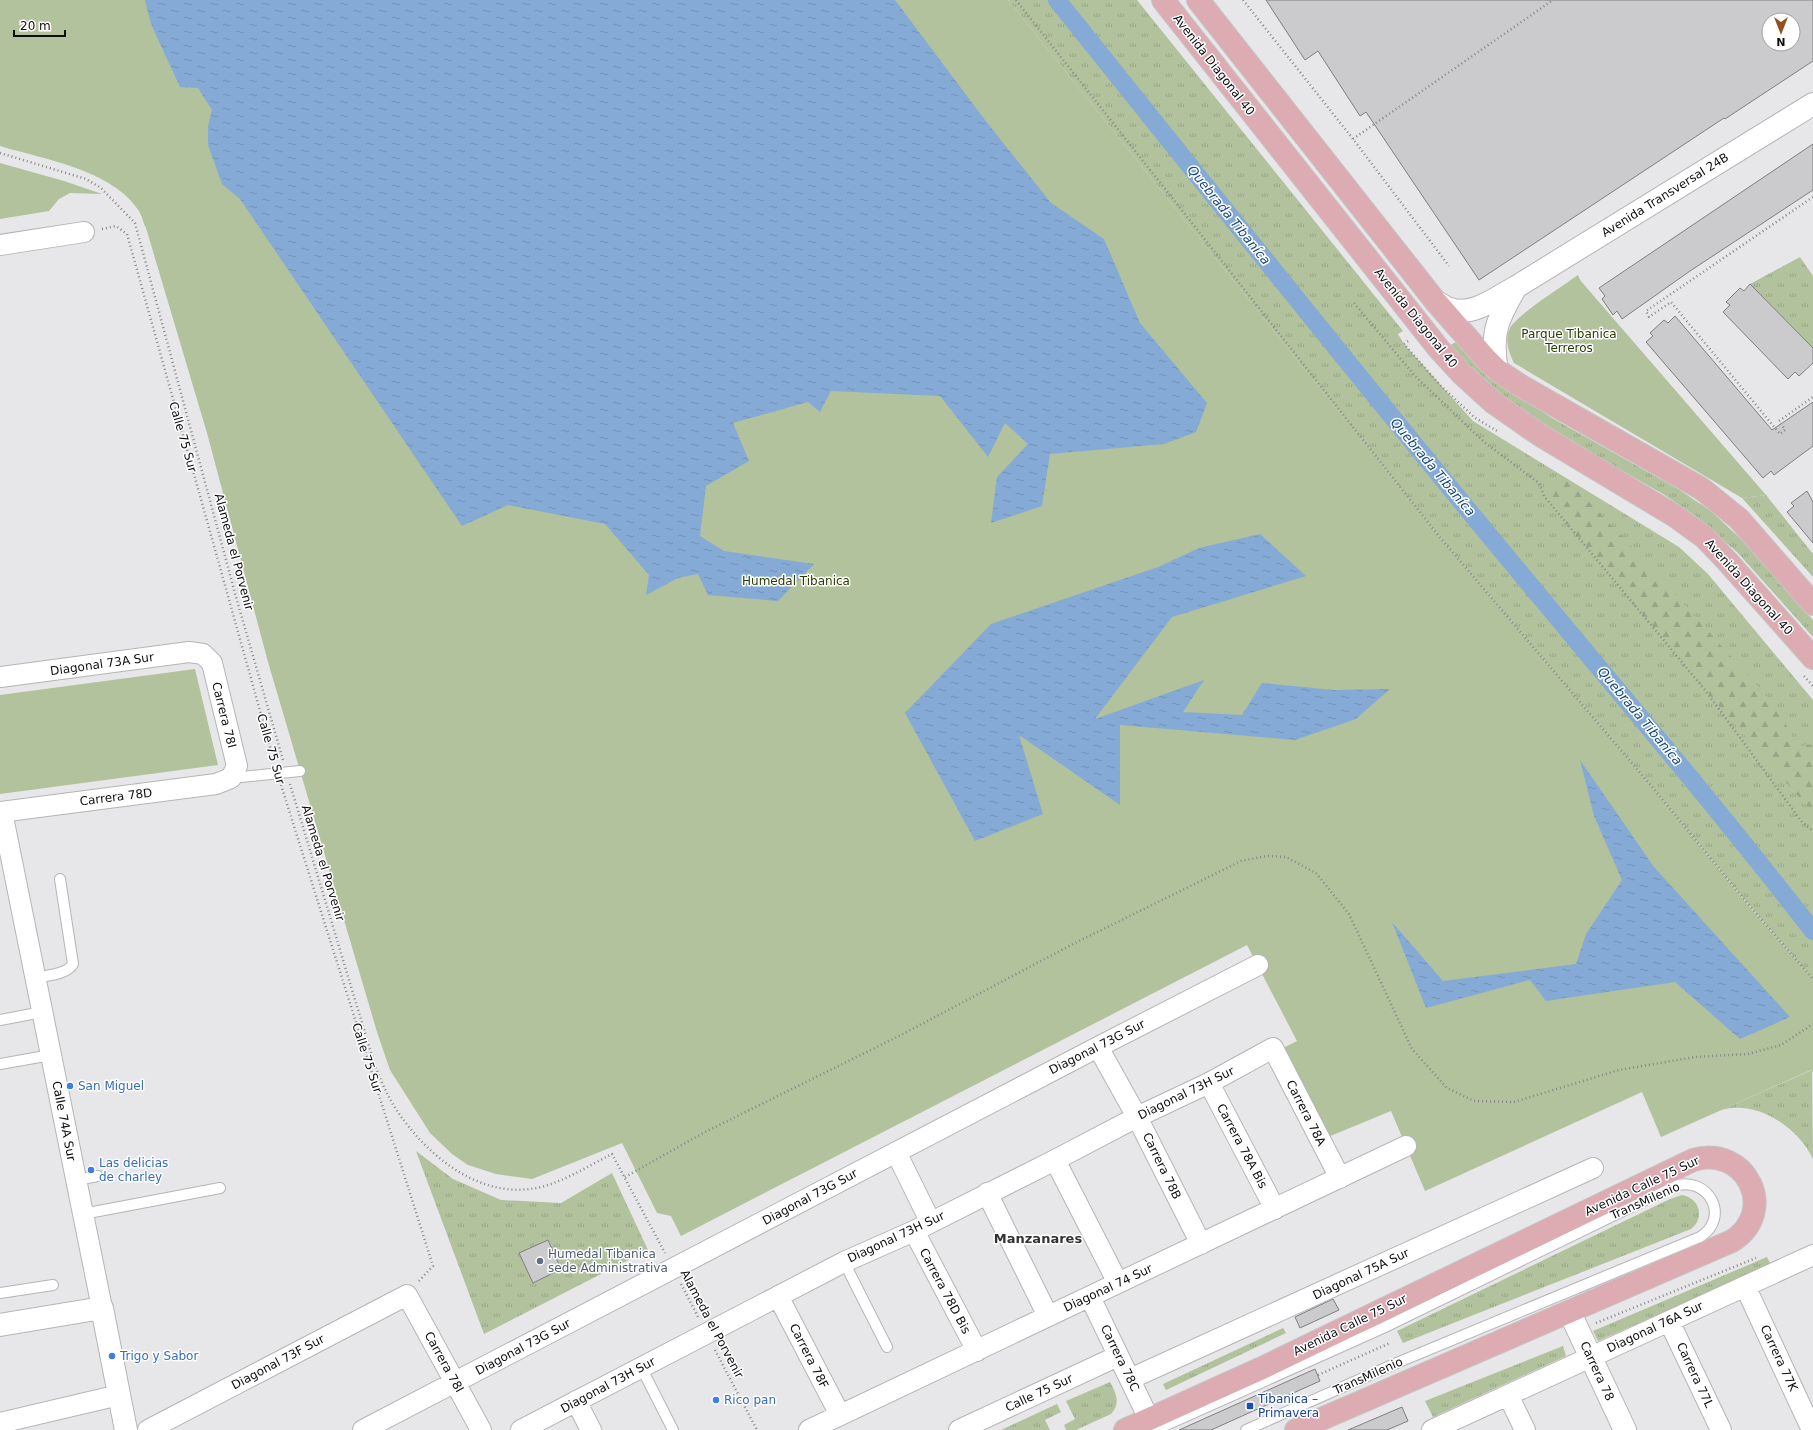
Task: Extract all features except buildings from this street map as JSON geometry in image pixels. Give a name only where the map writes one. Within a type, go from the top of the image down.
[{"type":"main road","name":"Avenida Diagonal 40","points":[[1163,0],[1423,328],[1461,373],[1494,403],[1540,435],[1675,516],[1704,537],[1727,561],[1808,666]]},
{"type":"main road","points":[[1198,0],[1436,302],[1484,358],[1497,370],[1521,386],[1702,489],[1739,519],[1813,604]]},
{"type":"main road","name":"Avenida Calle 75 Sur","points":[[1126,1430],[1152,1425],[1260,1369],[1693,1160],[1711,1157],[1725,1160],[1736,1166],[1748,1177],[1755,1199],[1754,1213],[1747,1227],[1737,1238],[1570,1313],[1296,1430]]},
{"type":"street","name":"Avenida Transversal 24B","points":[[1436,302],[1451,310],[1465,311],[1477,308],[1516,287],[1813,104]]},
{"type":"street","points":[[0,245],[84,232]]},
{"type":"street","name":"Avenida Transversal 24B","points":[[1497,370],[1493,350],[1496,330],[1502,311],[1516,287]]},
{"type":"street","name":"Diagonal 73A Sur","points":[[0,677],[189,652],[203,654]]},
{"type":"street","name":"Carrera 78I","points":[[203,654],[212,663],[237,766],[231,778]]},
{"type":"street","name":"Carrera 78D","points":[[1,812],[216,784],[231,778]]},
{"type":"street","name":"Calle 74A Sur","points":[[1,812],[126,1430]]},
{"type":"street","name":"Diagonal 73G Sur","points":[[363,1430],[1258,965]]},
{"type":"street","name":"Carrera 78B","points":[[1098,1047],[1137,1117],[1201,1244]]},
{"type":"street","name":"Diagonal 73H Sur","points":[[521,1430],[844,1262],[922,1226],[1055,1160],[1137,1117],[1209,1083],[1273,1048]]},
{"type":"street","name":"Carrera 78A","points":[[1273,1048],[1340,1178]]},
{"type":"street","name":"Carrera 78A Bis","points":[[1209,1083],[1275,1209]]},
{"type":"street","name":"Diagonal 74 Sur","points":[[809,1430],[1406,1146]]},
{"type":"street","name":"Carrera 78D Bis","points":[[896,1152],[922,1226],[977,1351]]},
{"type":"street","points":[[1055,1160],[1118,1284]]},
{"type":"street","name":"Diagonal 75A Sur","points":[[1130,1379],[1593,1168]]},
{"type":"street","points":[[987,1193],[1048,1316]]},
{"type":"street","name":"Diagonal 76A Sur","points":[[1432,1430],[1813,1255]]},
{"type":"street","name":"Carrera 77K","points":[[1745,1286],[1812,1430]]},
{"type":"street","name":"Carrera 78I","points":[[407,1295],[481,1430]]},
{"type":"street","name":"Diagonal 73F Sur","points":[[148,1430],[407,1295]]},
{"type":"street","name":"Carrera 78F","points":[[778,1296],[840,1415]]},
{"type":"street","name":"Carrera 78C","points":[[1090,1297],[1152,1425]]},
{"type":"street","points":[[0,1325],[102,1308]]},
{"type":"street","name":"Carrera 78","points":[[1570,1313],[1625,1430]]},
{"type":"street","name":"Carrera 77L","points":[[1669,1321],[1721,1430]]},
{"type":"street","name":"Calle 75 Sur","points":[[959,1430],[1118,1356]]},
{"type":"street","points":[[1508,1395],[1525,1430]]},
{"type":"street","points":[[0,1423],[120,1396]]},
{"type":"street","points":[[576,1401],[591,1430]]},
{"type":"lane","points":[[231,778],[300,771]]},
{"type":"lane","points":[[35,978],[60,973],[70,968],[73,964],[60,880]]},
{"type":"lane","points":[[0,1020],[42,1012]]},
{"type":"lane","points":[[0,1064],[51,1056]]},
{"type":"lane","points":[[76,1180],[98,1176]]},
{"type":"lane","name":"TransMilenio","points":[[1152,1425],[1383,1328],[1674,1186],[1688,1183],[1697,1185],[1705,1190],[1711,1198],[1714,1206],[1714,1220],[1710,1229],[1700,1237],[1399,1362],[1246,1430]]},
{"type":"lane","points":[[83,1214],[220,1188]]},
{"type":"lane","points":[[844,1262],[887,1347]]},
{"type":"lane","points":[[0,1293],[53,1285]]},
{"type":"lane","points":[[641,1367],[673,1430]]},
{"type":"path","points":[[1016,0],[1438,535],[1653,788],[1748,904],[1813,979]]},
{"type":"path","points":[[1243,0],[1353,139],[1449,266]]},
{"type":"path","points":[[1353,139],[1553,0]]},
{"type":"path","name":"Alameda el Porvenir","points":[[0,153],[86,179],[101,188],[135,223],[282,773],[374,1066],[399,1114],[418,1138],[442,1161],[462,1174],[502,1189],[523,1190],[541,1187],[556,1182],[612,1154],[757,1430]]},
{"type":"path","points":[[1813,197],[1646,311],[1649,317],[1671,302],[1780,434],[1785,430],[1780,421],[1813,397]]},
{"type":"path","name":"Calle 75 Sur","points":[[84,232],[116,226],[127,234],[282,773],[433,1266],[407,1295]]},
{"type":"path","points":[[1354,303],[1416,376],[1484,442],[1539,483],[1544,496],[1705,690],[1802,822],[1813,832]]},
{"type":"path","points":[[1423,328],[1404,344],[1440,385],[1475,418],[1502,434]]},
{"type":"path","points":[[1808,666],[1813,686]]},
{"type":"path","points":[[625,1177],[705,1132],[899,1036],[1080,941],[1242,861],[1267,856],[1286,857],[1316,873],[1349,914],[1412,1049],[1447,1088],[1474,1101],[1514,1102],[1620,1070],[1695,1057],[1748,1054],[1782,1045],[1813,1024]]},
{"type":"path","points":[[1387,1336],[1393,1348]]},
{"type":"path","points":[[1318,1375],[1390,1343]]},
{"type":"green space","name":"Humedal Tibanica","points":[[0,0],[1008,0],[1438,535],[1653,788],[1748,905],[1813,979],[1813,1072],[1811,1070],[1661,1137],[1642,1092],[1425,1191],[1391,1111],[1328,1137],[1283,1048],[1297,1041],[1247,945],[681,1236],[671,1216],[657,1213],[622,1143],[532,1179],[496,1174],[468,1165],[452,1154],[430,1133],[390,1070],[377,1032],[268,662],[207,433],[146,228],[140,213],[127,197],[112,185],[95,176],[56,161],[0,146]]},
{"type":"green space","points":[[1008,0],[1137,0],[1403,331],[1398,334],[1404,344],[1473,421],[1679,547],[1708,574],[1813,700],[1813,979],[1748,904],[1653,788],[1438,535]]},
{"type":"green space","points":[[0,163],[64,181],[102,194],[70,193],[59,199],[49,211],[0,219]]},
{"type":"green space","points":[[1800,257],[1813,276],[1813,348],[1750,284]]},
{"type":"green space","name":"Parque Tibanica Terreros","points":[[1578,275],[1580,280],[1766,495],[1742,498],[1514,363],[1507,341],[1510,328],[1522,315]]},
{"type":"green space","points":[[1458,341],[1509,389],[1552,418],[1678,489],[1711,511],[1743,541],[1813,620],[1813,637],[1737,552],[1694,515],[1663,494],[1536,422],[1480,381],[1447,347]]},
{"type":"green space","points":[[1566,478],[1648,564],[1777,708],[1798,747],[1813,744],[1813,810],[1805,804],[1705,690],[1544,496]]},
{"type":"green space","points":[[1766,495],[1813,554],[1813,577],[1742,498]]},
{"type":"green space","points":[[195,669],[218,765],[0,794],[0,695]]},
{"type":"green space","points":[[1812,1070],[1813,1159],[1797,1136],[1774,1118],[1761,1112],[1747,1109],[1733,1108],[1719,1111]]},
{"type":"green space","points":[[416,1151],[453,1179],[501,1200],[561,1203],[612,1173],[648,1250],[484,1334]]},
{"type":"green space","points":[[1682,1195],[1693,1200],[1698,1209],[1698,1219],[1691,1229],[1403,1343],[1397,1331],[1670,1199]]},
{"type":"green space","points":[[1767,1257],[1771,1265],[1598,1341],[1593,1331]]},
{"type":"green space","points":[[1283,1328],[1286,1333],[1166,1390],[1163,1384]]},
{"type":"green space","points":[[1563,1346],[1566,1356],[1433,1417],[1425,1401]]},
{"type":"green space","points":[[1110,1382],[1116,1394],[1117,1402],[1111,1414],[1076,1430],[1066,1430],[1064,1425],[1075,1419],[1066,1401]]},
{"type":"green space","points":[[1057,1404],[1061,1412],[1045,1420],[1050,1430],[1001,1430]]},
{"type":"water","points":[[145,0],[895,0],[985,120],[1051,203],[1104,239],[1140,323],[1207,403],[1196,432],[1164,444],[1050,454],[1042,506],[991,523],[997,477],[1028,444],[1005,423],[988,457],[940,396],[831,391],[820,412],[808,402],[733,423],[749,461],[706,486],[700,536],[724,551],[814,564],[778,601],[708,595],[698,574],[678,578],[646,595],[649,575],[605,524],[508,505],[462,526],[240,199],[222,184],[208,145],[208,126],[212,110],[198,88],[180,87],[151,24]]},
{"type":"water","points":[[1260,534],[1306,576],[1172,617],[1095,719],[1204,680],[1183,712],[1242,715],[1262,683],[1334,690],[1390,689],[1356,719],[1295,740],[1120,725],[1120,805],[1019,735],[1043,814],[975,841],[905,713],[991,624],[1158,567],[1199,548]]},
{"type":"water","points":[[1580,760],[1654,867],[1790,1017],[1740,1039],[1675,982],[1546,1001],[1530,980],[1426,1008],[1392,922],[1443,981],[1576,964],[1586,934],[1622,880],[1594,816]]},
{"type":"waterway","name":"Quebrada Tibaníca","points":[[1057,0],[1365,384],[1686,772],[1813,931]]},
{"type":"place","name":"San Miguel","points":[[70,1086]]},
{"type":"place","name":"Las delicias de charley","points":[[91,1170]]},
{"type":"place","name":"Humedal Tibanica sede Administrativa","points":[[540,1261]]},
{"type":"place","name":"Trigo y Sabor","points":[[112,1356]]},
{"type":"place","name":"Rico pan","points":[[716,1400]]},
{"type":"place","name":"Tibanica – Primavera","points":[[1250,1406]]},
{"type":"district","name":"Manzanares","points":[[1038,1238]]}]
